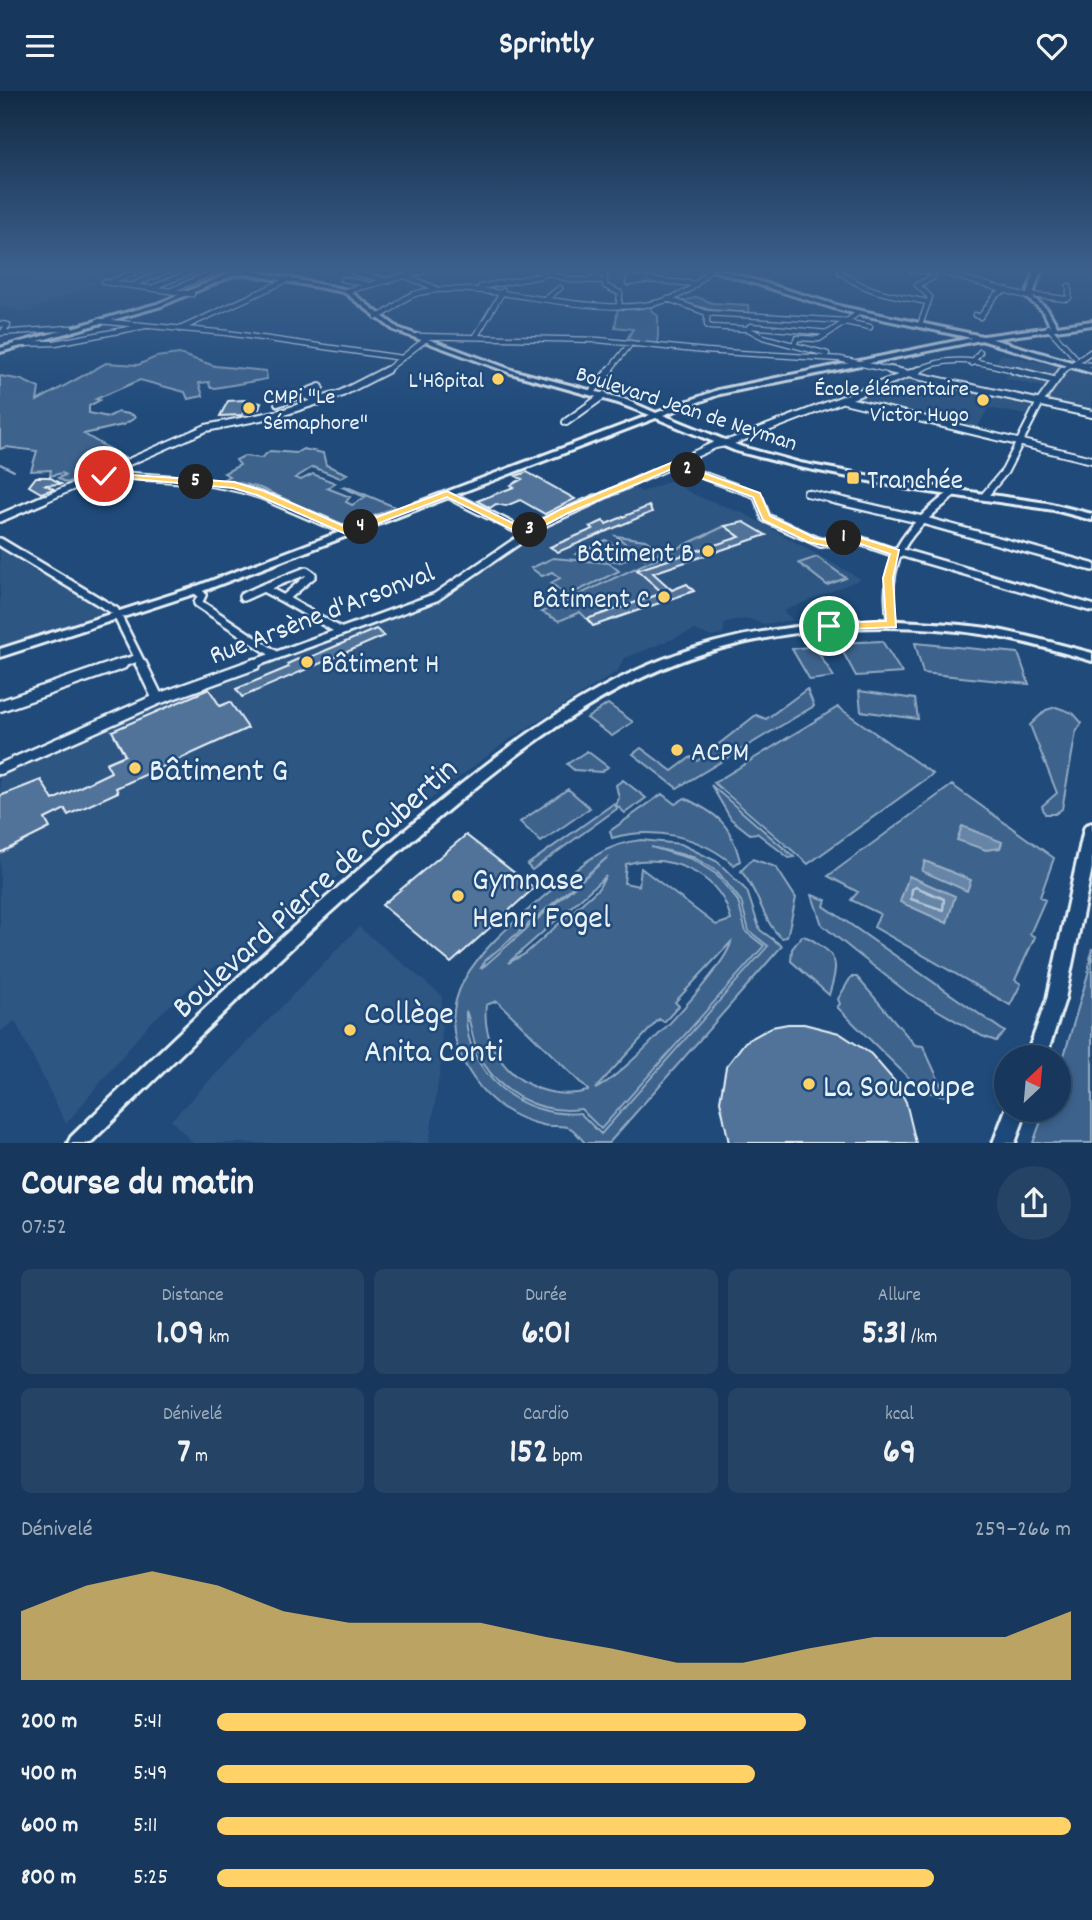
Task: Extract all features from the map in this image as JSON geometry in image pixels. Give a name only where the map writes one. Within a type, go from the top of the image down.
[{"type":"main road","points":[[889,319],[982,338],[1072,361],[1092,371]]},
{"type":"main road","points":[[1041,1045],[1056,999],[1092,829]]},
{"type":"main road","points":[[1004,1143],[1012,1122]]},
{"type":"street","name":"Boulevard Jean de Neyman","points":[[0,351],[105,319]]},
{"type":"street","points":[[180,329],[202,319]]},
{"type":"street","name":"Boulevard Jean de Neyman","points":[[380,319],[396,329],[513,372],[604,395],[722,444],[799,465],[953,493],[984,496]]},
{"type":"street","points":[[476,336],[486,319]]},
{"type":"street","points":[[707,319],[710,327],[748,329],[832,358]]},
{"type":"street","points":[[759,319],[760,326]]},
{"type":"street","points":[[804,319],[846,322],[870,327]]},
{"type":"street","points":[[794,345],[797,338],[819,339],[850,319]]},
{"type":"street","points":[[920,325],[922,319]]},
{"type":"street","points":[[1048,319],[1072,361],[1092,365]]},
{"type":"street","points":[[98,321],[402,358]]},
{"type":"street","points":[[0,653],[196,590],[654,414],[750,383],[982,338],[1051,326],[1092,323]]},
{"type":"street","points":[[0,324],[8,325],[1,333]]},
{"type":"street","points":[[18,344],[55,343],[134,330],[146,325]]},
{"type":"street","points":[[748,329],[750,325],[826,334]]},
{"type":"street","points":[[1,333],[70,328]]},
{"type":"street","points":[[417,337],[476,336],[631,343],[832,358],[1092,414]]},
{"type":"street","points":[[1,518],[206,428],[320,402],[389,369],[426,339]]},
{"type":"street","points":[[592,392],[631,343]]},
{"type":"street","points":[[1092,351],[1072,361],[1053,380],[1003,474],[986,488],[984,496],[1052,507],[1092,517]]},
{"type":"street","points":[[972,363],[980,352]]},
{"type":"street","name":"Rue Arsène d'Arsonval","points":[[0,769],[158,699],[409,608],[447,591],[525,533],[564,511],[722,444],[944,361],[972,363],[1053,380]]},
{"type":"street","points":[[278,403],[320,387]]},
{"type":"street","points":[[302,394],[320,402]]},
{"type":"street","points":[[566,422],[604,395]]},
{"type":"street","points":[[844,400],[1092,460]]},
{"type":"street","points":[[673,465],[757,495],[766,518],[812,540],[826,543],[852,538],[1092,608]]},
{"type":"street","points":[[102,474],[248,489],[348,532]]},
{"type":"street","name":"Boulevard Jean de Neyman","points":[[885,481],[984,496]]},
{"type":"street","points":[[807,493],[922,520],[1092,567]]},
{"type":"street","points":[[892,624],[888,578],[896,552],[906,534],[953,493]]},
{"type":"street","points":[[447,494],[525,533]]},
{"type":"street","points":[[0,542],[110,607],[118,615],[158,699]]},
{"type":"street","points":[[243,597],[306,571],[312,575],[284,599]]},
{"type":"street","points":[[263,588],[340,631]]},
{"type":"street","points":[[196,590],[202,595],[198,603],[276,655]]},
{"type":"street","name":"Boulevard Pierre de Coubertin","points":[[77,1143],[365,871],[468,786],[561,720],[631,677],[704,649],[789,629],[892,624],[997,635],[1092,657]]},
{"type":"street","points":[[0,706],[138,657]]},
{"type":"shaded area","points":[[616,319],[658,319],[658,345],[626,341],[633,329],[615,327]]},
{"type":"shaded area","points":[[179,354],[215,366],[266,371],[267,379],[215,388],[210,387],[209,382],[199,383],[203,396],[188,399],[185,392],[140,380],[96,399],[100,400],[89,406],[89,413],[108,417],[118,412],[133,415],[135,418],[123,425],[84,434],[125,458],[66,483],[58,478],[65,475],[62,473],[50,476],[51,470],[31,471],[37,451],[6,447],[0,449],[0,376],[22,380],[39,388],[37,401],[106,363],[138,365],[156,357]]},
{"type":"shaded area","points":[[1001,354],[1092,373],[1092,413],[1047,403],[1054,390],[1005,378],[1011,370],[993,366]]},
{"type":"shaded area","points":[[914,376],[1034,404],[1027,415],[988,408],[977,429],[854,399]]},
{"type":"shaded area","points":[[303,449],[323,453],[326,465],[347,474],[340,478],[313,467],[295,478],[301,480],[313,474],[335,483],[327,488],[350,497],[346,502],[352,505],[365,497],[342,487],[395,507],[350,526],[260,488],[224,479],[229,476],[224,473],[240,465],[236,460],[244,456],[261,458],[270,451],[296,453]]},
{"type":"shaded area","points":[[670,481],[695,495],[745,514],[861,579],[783,611],[793,620],[763,624],[750,619],[733,620],[725,623],[723,634],[712,637],[695,630],[623,659],[618,671],[507,741],[382,836],[239,965],[216,965],[149,1024],[66,1124],[15,1021],[0,1032],[0,776],[213,683],[436,602],[555,522],[632,486],[642,492]]},
{"type":"shaded area","points":[[725,526],[740,537],[638,570],[663,593],[587,619],[580,612],[559,621],[542,612]]},
{"type":"shaded area","points":[[616,536],[645,540],[662,551],[645,559]]},
{"type":"shaded area","points":[[606,540],[631,557],[621,562],[576,554]]},
{"type":"shaded area","points":[[0,550],[103,610],[98,617],[0,648]]},
{"type":"shaded area","points":[[817,557],[846,578],[827,585],[799,563]]},
{"type":"shaded area","points":[[553,558],[609,563],[619,571],[567,596],[551,583],[560,578],[552,572],[542,576],[531,568]]},
{"type":"shaded area","points":[[882,641],[902,673],[856,676],[838,643]]},
{"type":"shaded area","points":[[915,643],[1018,653],[1029,684],[923,673]]},
{"type":"shaded area","points":[[814,646],[834,677],[810,680],[792,649]]},
{"type":"shaded area","points":[[807,689],[814,706],[677,788],[633,754],[641,748],[672,771],[691,757],[697,761],[756,715],[766,719]]},
{"type":"shaded area","points":[[859,691],[915,699],[918,719],[861,711]]},
{"type":"shaded area","points":[[608,704],[633,722],[612,736],[587,718]]},
{"type":"shaded area","points":[[838,707],[933,774],[808,864],[714,783]]},
{"type":"shaded area","points":[[1056,707],[1073,713],[1082,723],[1076,732],[1062,809],[1055,814],[1045,814],[1042,806],[1057,793],[1030,725],[1046,710]]},
{"type":"shaded area","points":[[587,751],[608,767],[601,772],[574,770],[567,764]]},
{"type":"shaded area","points":[[623,780],[646,798],[625,813],[616,805],[619,798],[616,785]]},
{"type":"shaded area","points":[[711,785],[794,857],[789,858],[757,833],[750,834],[731,819]]},
{"type":"shaded area","points":[[952,785],[1054,858],[1040,897],[1045,900],[1030,934],[1035,937],[1015,980],[1021,984],[1010,1005],[874,927],[880,914],[851,900],[858,892],[828,876]]},
{"type":"shaded area","points":[[568,789],[590,808],[541,842],[520,822]]},
{"type":"shaded area","points":[[662,794],[675,804],[685,798],[722,822],[732,837],[740,861],[734,865],[706,847],[676,836],[644,833],[612,838],[610,831]]},
{"type":"shaded area","points":[[613,804],[618,808],[532,870],[527,865]]},
{"type":"shaded area","points":[[641,840],[681,844],[718,862],[747,891],[760,930],[782,946],[609,1143],[585,1143],[570,1128],[543,1125],[513,1114],[495,1103],[480,1088],[459,1050],[453,1024],[456,999],[466,977],[481,955],[500,935],[587,861],[612,847]],"holes":[[[651,847],[693,857],[718,872],[741,901],[749,931],[768,946],[601,1134],[580,1113],[558,1113],[537,1108],[517,1100],[500,1087],[486,1072],[475,1054],[468,1033],[466,1011],[478,1052],[495,1079],[520,1098],[534,1104],[565,1110],[581,1109],[601,1129],[764,946],[746,932],[738,901],[716,874],[692,859]],[[609,856],[482,968],[486,960]],[[654,861],[669,863],[697,873],[718,893],[731,920],[716,925],[641,868],[639,886],[624,883],[626,864]],[[606,876],[598,889],[525,954],[508,963]],[[731,942],[725,956],[711,975],[671,1022],[627,1066],[595,1089],[659,1019],[664,1022],[679,1006],[675,1002]],[[497,1001],[588,1091],[568,1094],[548,1091],[530,1085],[514,1075],[501,1061],[486,1026],[486,1005]]]},
{"type":"shaded area","points":[[752,859],[776,867],[796,898],[787,937],[782,938],[771,925],[741,871]]},
{"type":"shaded area","points":[[812,895],[826,900],[824,906],[1005,1032],[996,1041],[982,1036],[908,993],[822,925]]},
{"type":"shaded area","name":"Collège Anita Conti","points":[[359,927],[442,996],[441,1064],[429,1143],[193,1143],[171,1120]]},
{"type":"shaded area","points":[[802,936],[814,941],[832,956],[835,967],[829,995],[791,961],[792,949]]},
{"type":"shaded area","points":[[1092,948],[1092,1143],[1033,1143],[1041,1122],[1071,1122],[1071,1045],[1067,1045],[1088,974]]},
{"type":"shaded area","points":[[851,977],[857,977],[915,1045],[923,1046],[946,1096],[922,1091],[837,1007],[840,1004],[838,999]]},
{"type":"water","points":[[962,826],[1002,842],[1000,848],[986,850],[957,840]]},
{"type":"water","points":[[925,861],[971,880],[967,891],[922,871]]},
{"type":"water","points":[[909,876],[955,896],[947,923],[900,902]]},
{"type":"building","name":"CMPi \"Le Sémaphore\"","points":[[228,401],[261,403],[259,409],[247,409],[242,415],[220,416]]},
{"type":"building","points":[[527,472],[575,499],[545,514],[520,500],[506,506],[496,504],[490,508],[477,501],[514,487],[511,485],[522,479],[516,476]]},
{"type":"building","points":[[36,477],[49,477],[61,484],[46,485],[54,489],[41,493],[29,486]]},
{"type":"building","points":[[649,506],[652,512],[558,552],[550,547],[593,529],[590,527],[603,521],[606,524]]},
{"type":"building","points":[[744,522],[766,535],[653,573],[672,590],[687,584],[694,591],[593,626],[587,619],[663,593],[637,570],[740,537],[725,526]]},
{"type":"building","name":"Bâtiment H","points":[[376,629],[384,636],[242,697],[236,689],[289,667],[287,664],[305,656],[308,658]]},
{"type":"building","name":"Bâtiment G","points":[[209,689],[220,706],[230,702],[248,728],[116,788],[118,792],[68,815],[65,809],[45,819],[50,828],[0,853],[0,796],[41,780],[53,800],[111,772],[106,763],[125,755],[112,731]]},
{"type":"building","name":"Gymnase Henri Fogel","points":[[466,835],[534,888],[451,963],[382,905]]},
{"type":"building","name":"La Soucoupe","points":[[804,1024],[839,1033],[871,1054],[897,1084],[906,1102],[916,1143],[729,1143],[720,1101],[726,1067],[745,1042],[772,1027]]},
{"type":"waterway","points":[[0,464],[14,471]]},
{"type":"place","name":"L'Hôpital","points":[[498,379]]},
{"type":"place","name":"École élémentaire Victor Hugo","points":[[983,400]]},
{"type":"place","name":"CMPi \"Le Sémaphore\"","points":[[249,408]]},
{"type":"place","name":"Tranchée","points":[[853,478]]},
{"type":"place","name":"Bâtiment B","points":[[708,551]]},
{"type":"place","name":"Bâtiment C","points":[[664,597]]},
{"type":"place","name":"Bâtiment H","points":[[307,662]]},
{"type":"place","name":"ACPM","points":[[677,750]]},
{"type":"place","name":"Bâtiment G","points":[[135,768]]},
{"type":"place","name":"Gymnase Henri Fogel","points":[[458,896]]},
{"type":"place","name":"Collège Anita Conti","points":[[350,1030]]},
{"type":"place","name":"La Soucoupe","points":[[809,1084]]},
{"type":"route","points":[[104,476],[234,485],[261,493],[348,532],[447,494],[525,533],[564,511],[673,465],[757,495],[762,513],[779,527],[812,540],[826,543],[848,537],[896,553],[888,578],[892,624],[829,626]]}]
